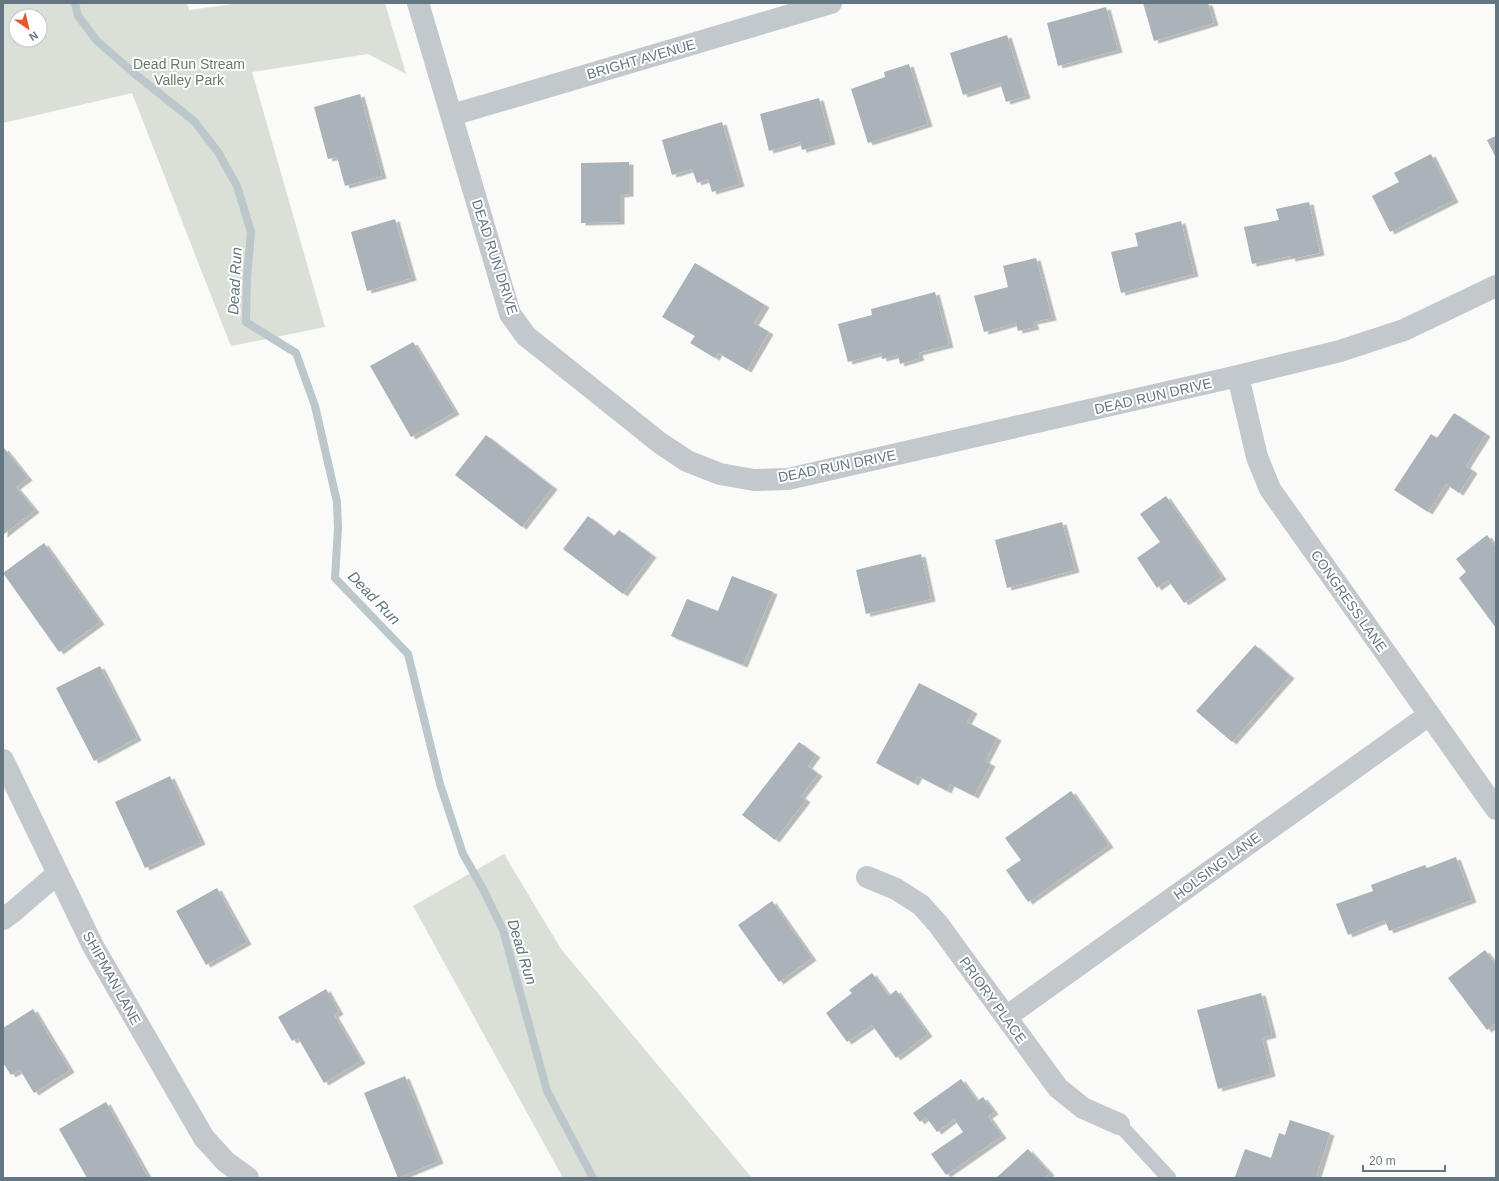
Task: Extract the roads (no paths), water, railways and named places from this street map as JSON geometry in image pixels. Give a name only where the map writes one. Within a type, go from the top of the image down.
[{"type":"street","name":"DEAD RUN DRIVE","points":[[418,3],[510,314],[526,336],[660,443],[687,461],[720,474],[754,480],[788,479],[1340,352],[1397,332],[1496,286]]},
{"type":"street","name":"BRIGHT AVENUE","points":[[452,114],[830,3]]},
{"type":"street","name":"CONGRESS LANE","points":[[1238,376],[1257,457],[1270,489],[1496,809]]},
{"type":"street","name":"HOLSING LANE","points":[[1006,1017],[1429,715]]},
{"type":"street","name":"SHIPMAN LANE","points":[[3,760],[93,946],[204,1138],[226,1162],[248,1178]]},
{"type":"street","points":[[3,919],[58,873]]},
{"type":"street","name":"PRIORY PLACE","points":[[867,877],[896,889],[921,905],[938,924],[1058,1088],[1082,1108],[1119,1124]]},
{"type":"lane","points":[[1119,1124],[1169,1178]]},
{"type":"waterway","name":"Dead Run","points":[[75,3],[78,16],[97,41],[135,74],[194,121],[218,152],[237,186],[251,232],[247,278],[246,322],[296,353],[315,406],[337,502],[338,528],[335,578],[408,654],[440,784],[463,854],[482,887],[503,930],[547,1091],[593,1178]]},
{"type":"park label","name":"Dead Run Stream Valley Park","points":[[189,72]]}]
